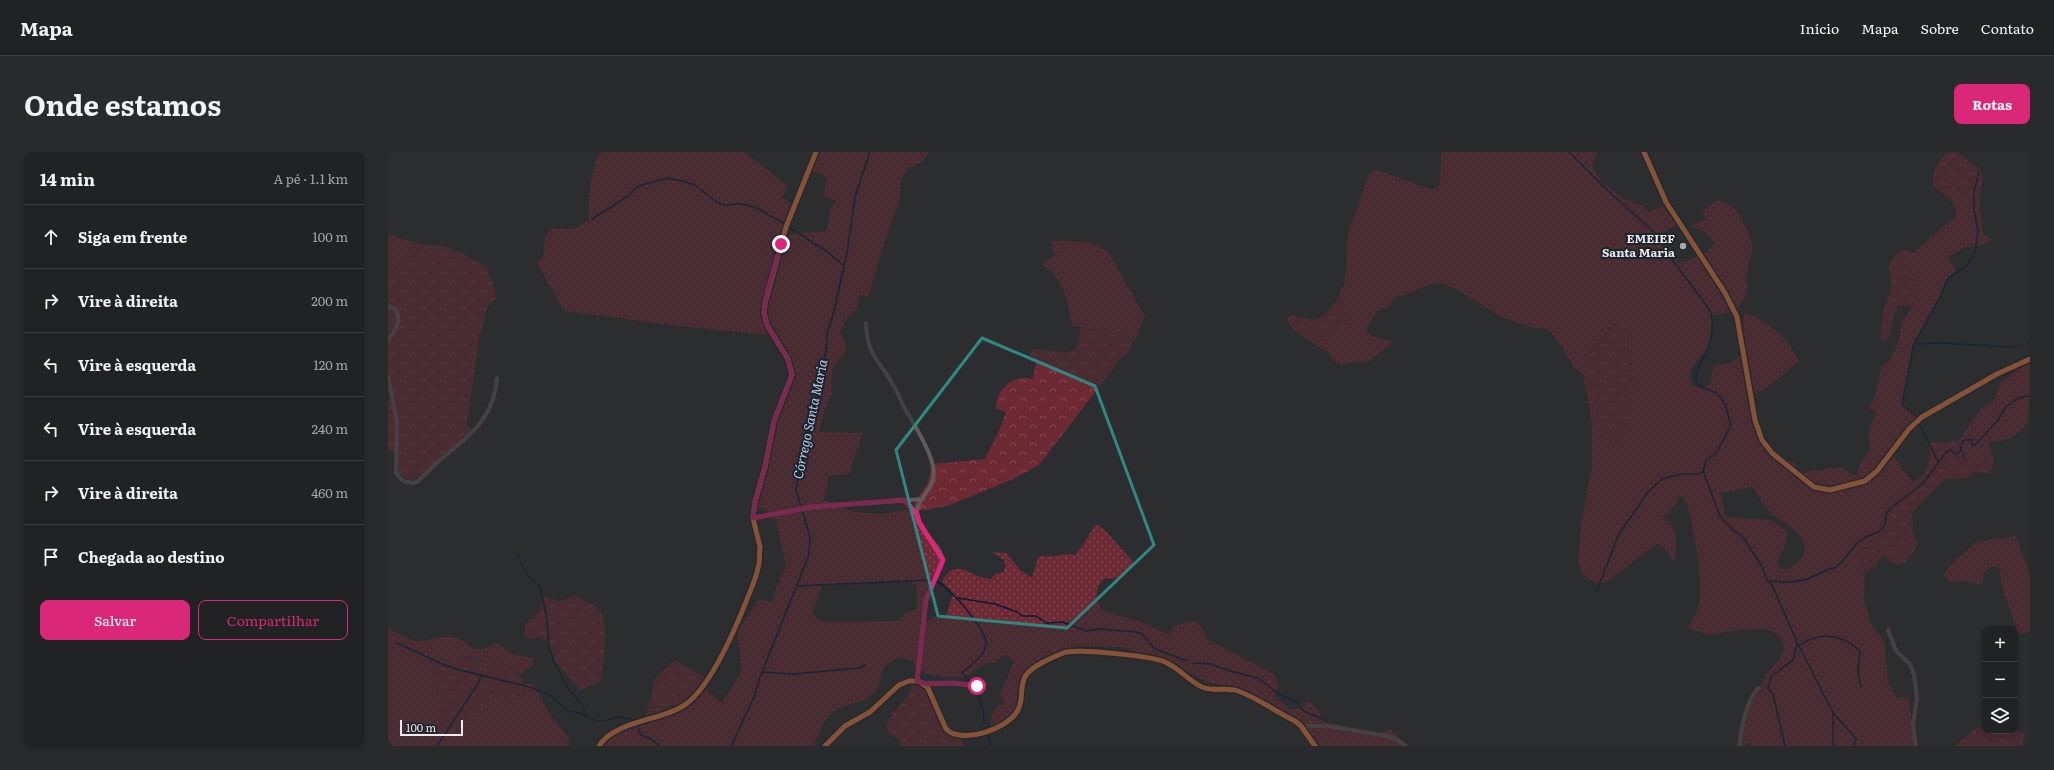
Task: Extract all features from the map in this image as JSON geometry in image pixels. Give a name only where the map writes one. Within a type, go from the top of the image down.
[{"type":"street","points":[[599,746],[610,734],[685,705],[697,693],[708,678],[734,628],[756,576],[759,564],[760,547],[753,518],[755,502],[765,467],[774,421],[792,375],[788,359],[767,325],[764,313],[765,303],[786,227],[816,152]]},
{"type":"street","points":[[1644,152],[1666,202],[1725,293],[1737,317],[1755,420],[1762,440],[1772,453],[1814,487],[1830,490],[1865,481],[1877,471],[1909,429],[1922,416],[1997,374],[2030,359]]},
{"type":"street","points":[[388,306],[396,310],[399,319],[398,327],[388,341]]},
{"type":"street","points":[[866,323],[867,343],[871,353],[887,376],[918,428],[931,458],[934,481],[917,514]]},
{"type":"street","points":[[388,377],[397,422],[396,473],[403,481],[413,483],[418,482],[482,421],[496,392],[497,378]]},
{"type":"street","points":[[753,518],[802,509],[924,499]]},
{"type":"street","points":[[904,500],[917,514],[919,522],[943,560],[926,600],[918,681]]},
{"type":"street","points":[[1888,630],[1896,651],[1910,664],[1914,675],[1917,703],[1913,724],[1916,746]]},
{"type":"street","points":[[918,681],[930,690],[946,729],[954,735],[967,735],[995,729],[1011,718],[1020,706],[1023,682],[1026,675],[1036,667],[1058,655],[1077,651],[1143,656],[1166,662],[1205,688],[1238,691],[1270,707],[1302,726],[1315,746]]},
{"type":"street","points":[[825,746],[845,726],[874,709],[899,685],[909,681],[918,681],[927,684],[954,683],[977,686]]},
{"type":"street","points":[[1738,746],[1745,710],[1758,688]]},
{"type":"street","points":[[1302,726],[1329,726],[1387,736],[1396,739],[1406,746]]},
{"type":"highlighted area","points":[[982,338],[1095,386],[1154,545],[1067,628],[938,616],[896,450]]},
{"type":"green space","points":[[601,152],[744,152],[788,186],[782,197],[791,204],[781,237],[783,238],[796,233],[826,231],[829,223],[830,210],[836,201],[823,196],[827,179],[822,175],[808,171],[814,152],[929,152],[923,161],[908,169],[901,180],[900,199],[882,249],[869,296],[858,295],[857,310],[846,320],[841,329],[840,333],[846,345],[846,352],[834,366],[831,377],[832,393],[824,411],[819,432],[863,433],[849,474],[829,476],[824,500],[853,512],[882,514],[915,508],[942,560],[930,582],[920,623],[925,624],[932,617],[946,616],[953,594],[942,582],[947,574],[952,570],[964,570],[984,578],[991,579],[996,573],[1003,573],[1006,564],[1003,559],[991,552],[1006,553],[1020,570],[1032,578],[1038,558],[1041,556],[1067,554],[1076,555],[1096,524],[1106,531],[1134,563],[1122,577],[1104,579],[1098,586],[1098,603],[1103,611],[1142,622],[1169,635],[1174,626],[1192,621],[1198,623],[1209,640],[1274,674],[1279,686],[1274,695],[1289,709],[1301,709],[1308,701],[1319,710],[1321,719],[1326,723],[1376,735],[1390,729],[1407,746],[1315,746],[1287,712],[1240,688],[1211,683],[1194,676],[1176,663],[1120,647],[1080,646],[1062,650],[1031,667],[1025,675],[1020,702],[1015,710],[1001,723],[991,727],[990,721],[996,707],[1005,703],[1000,695],[1014,661],[1004,655],[995,663],[987,662],[966,677],[943,677],[926,674],[913,661],[901,657],[892,661],[883,670],[876,691],[871,696],[844,706],[832,713],[827,718],[814,746],[600,746],[608,737],[641,724],[649,708],[674,707],[684,703],[701,684],[722,703],[742,671],[737,632],[759,599],[772,602],[775,597],[774,592],[786,567],[777,523],[763,508],[749,511],[763,473],[772,422],[790,379],[788,360],[769,335],[679,326],[564,311],[537,263],[543,258],[545,235],[552,229],[574,229],[589,220],[590,184],[597,158]],"holes":[[[905,581],[917,585],[917,609],[907,612],[898,621],[824,622],[812,614],[822,586]]]},
{"type":"green space","points":[[1441,152],[1597,152],[1592,165],[1601,182],[1624,199],[1643,206],[1648,212],[1663,206],[1677,225],[1661,234],[1661,236],[1678,263],[1704,253],[1715,243],[1705,232],[1692,226],[1706,219],[1702,212],[1714,202],[1720,200],[1734,208],[1742,219],[1753,248],[1745,280],[1748,284],[1746,293],[1738,308],[1713,315],[1708,344],[1691,370],[1690,380],[1693,386],[1705,388],[1710,382],[1714,365],[1732,362],[1739,357],[1746,357],[1742,342],[1744,312],[1761,320],[1783,338],[1795,353],[1799,361],[1769,386],[1752,396],[1757,418],[1764,436],[1769,444],[1784,458],[1795,463],[1798,473],[1841,467],[1851,474],[1857,475],[1863,459],[1870,452],[1869,429],[1876,413],[1869,408],[1876,392],[1881,368],[1891,358],[1898,343],[1902,323],[1918,295],[1916,281],[1906,274],[1904,267],[1895,255],[1904,249],[1913,253],[1956,216],[1956,209],[1942,193],[1947,188],[1954,186],[1969,198],[1972,211],[1971,220],[1982,227],[1983,234],[1992,240],[1981,245],[1962,248],[1948,257],[1956,270],[1947,278],[1942,292],[1912,346],[1903,403],[1916,417],[1889,450],[1912,482],[1894,496],[1890,505],[1889,517],[1876,532],[1870,546],[1870,553],[1862,561],[1862,567],[1865,571],[1864,601],[1872,625],[1885,643],[1888,683],[1897,698],[1909,697],[1915,746],[1753,746],[1748,743],[1743,746],[1738,746],[1738,738],[1745,723],[1747,711],[1767,673],[1779,660],[1784,648],[1782,641],[1775,633],[1766,629],[1740,630],[1708,635],[1688,628],[1694,617],[1699,601],[1700,575],[1690,515],[1682,496],[1678,497],[1678,501],[1666,516],[1663,515],[1671,524],[1675,534],[1676,553],[1673,561],[1662,546],[1656,544],[1610,580],[1597,584],[1585,576],[1578,562],[1581,524],[1592,466],[1592,426],[1589,403],[1582,374],[1575,368],[1555,337],[1547,329],[1529,327],[1502,317],[1456,289],[1438,282],[1395,298],[1388,308],[1379,309],[1370,322],[1366,332],[1372,336],[1392,341],[1388,348],[1383,350],[1368,362],[1352,362],[1340,365],[1336,363],[1328,353],[1304,337],[1309,333],[1323,337],[1347,324],[1338,298],[1344,284],[1346,272],[1347,237],[1368,176],[1376,169],[1432,190],[1440,185]],"holes":[[[1615,323],[1624,327],[1633,387],[1629,399],[1629,414],[1622,435],[1606,438],[1593,405],[1595,397],[1590,353]],[[1752,487],[1770,512],[1795,531],[1804,543],[1805,550],[1802,557],[1798,562],[1785,570],[1777,564],[1786,543],[1787,531],[1770,520],[1725,517],[1721,493]]]},
{"type":"green space","points":[[1947,152],[1957,152],[1980,169],[1983,177],[1979,199],[1982,227],[1971,220],[1969,200],[1963,192],[1954,186],[1947,188],[1942,193],[1933,186],[1936,168]]},
{"type":"green space","points":[[388,235],[422,244],[415,254],[398,260],[388,268]]},
{"type":"green space","points":[[1051,242],[1090,242],[1108,252],[1145,316],[1137,336],[1072,326],[1064,292],[1056,276],[1042,264],[1048,259],[1058,255],[1053,251]]},
{"type":"green space","points":[[422,244],[446,247],[459,252],[486,267],[494,286],[496,299],[488,306],[479,338],[467,424],[471,429],[435,465],[414,479],[407,479],[398,472],[397,453],[388,449],[388,400],[393,400],[388,382],[388,329],[399,310],[388,301],[388,268],[398,260],[415,254]]},
{"type":"green space","points":[[1895,255],[1905,267],[1906,274],[1921,287],[1911,306],[1898,305],[1894,314],[1892,328],[1885,342],[1880,339],[1883,315],[1891,288],[1891,279],[1888,268]]},
{"type":"green space","points":[[1338,298],[1347,323],[1343,328],[1330,336],[1319,336],[1309,333],[1304,337],[1293,330],[1286,318],[1291,315],[1313,320],[1321,318],[1328,312]]},
{"type":"green space","points":[[388,301],[399,310],[388,329]]},
{"type":"green space","points":[[1617,322],[1624,327],[1633,387],[1629,399],[1629,418],[1623,430],[1622,442],[1616,443],[1606,438],[1592,403],[1595,397],[1588,365],[1588,357]]},
{"type":"green space","points":[[1085,326],[1137,336],[1126,355],[1123,356],[1039,465],[1013,479],[950,505],[927,510],[919,510],[915,508],[914,503],[927,485],[933,464],[985,459],[1000,429],[1006,412],[996,408],[999,394],[1007,384],[1013,381],[1026,378],[1033,379],[1036,363],[1030,355],[1035,349],[1062,352],[1072,351],[1075,349],[1079,339],[1080,328],[1086,328]]},
{"type":"green space","points":[[2030,359],[2027,423],[2011,438],[1988,443],[1992,455],[1987,459],[1978,464],[1968,463],[1958,441],[1982,408],[1993,402],[2000,384]]},
{"type":"green space","points":[[1958,441],[1963,456],[1969,463],[1979,463],[1992,455],[1994,462],[1991,473],[1975,472],[1966,478],[1944,479],[1911,514],[1913,521],[1912,531],[1918,543],[1907,561],[1896,564],[1881,557],[1875,568],[1865,571],[1862,567],[1863,561],[1870,553],[1871,540],[1873,536],[1889,517],[1889,507],[1892,499],[1897,493],[1924,473],[1928,465],[1929,443]]},
{"type":"green space","points":[[2016,536],[2030,576],[2030,632],[2018,634],[2018,626],[2016,626],[2004,593],[2000,577],[2000,568],[1992,566],[1984,572],[1982,585],[1964,581],[1949,582],[1944,575],[1949,567],[1975,542]]},
{"type":"green space","points":[[574,596],[588,602],[598,609],[605,626],[605,646],[600,682],[580,690],[554,660],[548,641],[540,637],[528,639],[524,632],[526,623],[541,610],[544,597],[560,601]]},
{"type":"green space","points":[[388,628],[406,638],[417,641],[451,637],[463,641],[470,647],[480,650],[496,643],[514,655],[534,658],[532,666],[521,674],[510,665],[490,663],[469,657],[462,657],[433,666],[442,699],[442,718],[447,727],[497,689],[504,691],[511,699],[524,694],[524,684],[533,684],[551,716],[568,737],[570,746],[388,746]]},
{"type":"green space","points":[[462,657],[490,663],[518,666],[522,678],[524,694],[516,700],[497,690],[495,694],[467,722],[453,729],[447,727],[440,715],[441,699],[434,680],[433,666]]},
{"type":"green space","points":[[677,661],[704,677],[702,680],[704,681],[692,697],[682,706],[646,707],[652,697],[654,680],[672,662]]},
{"type":"green space","points":[[911,677],[926,687],[938,709],[965,746],[900,746],[900,741],[887,731],[887,723],[890,717],[909,694],[912,686]]},
{"type":"green space","points":[[1982,727],[1982,734],[2018,734],[2018,731],[2025,733],[2022,746],[1955,746],[1974,729]]},
{"type":"waterway","name":"Córrego Santa Maria","points":[[731,746],[754,697],[760,677],[809,555],[810,537],[796,490],[797,483],[816,406],[827,344],[827,333],[833,315],[847,253],[855,197],[870,152]]},
{"type":"waterway","name":"Córrego Santa Maria","points":[[1569,152],[1602,185],[1658,236],[1668,254],[1709,309],[1712,319],[1710,342],[1707,352],[1698,369],[1696,380],[1698,385],[1720,396],[1725,404],[1731,425],[1717,452],[1706,461],[1703,471],[1720,516],[1733,530],[1743,537],[1761,565],[1766,578],[1772,585],[1797,642],[1834,714],[1856,739],[1854,746]]},
{"type":"waterway","points":[[1916,416],[1902,404],[1914,344],[1939,299],[1948,278],[1967,266],[1975,252],[1978,231],[1974,209],[1974,192],[1979,171]]},
{"type":"waterway","points":[[592,219],[628,196],[638,186],[669,178],[693,184],[717,202],[724,205],[741,204],[755,207],[783,223]]},
{"type":"waterway","points":[[789,227],[829,253],[843,265]]},
{"type":"waterway","points":[[1914,344],[1942,343],[2012,347],[2023,345]]},
{"type":"waterway","name":"Córrego Santa Maria","points":[[1768,581],[1799,581],[1808,579],[1836,567],[1843,561],[1857,543],[1882,529],[1886,521],[1886,514],[1890,509],[1924,482],[1946,452],[1951,450],[1956,455],[1960,451],[1963,441],[1972,439],[1972,445],[1975,445],[1998,420],[2006,407],[2018,398],[2030,396]]},
{"type":"waterway","points":[[1919,423],[1938,462]]},
{"type":"waterway","points":[[1596,593],[1619,534],[1648,492],[1662,479],[1681,474],[1700,474],[1703,471]]},
{"type":"waterway","points":[[517,554],[526,573],[540,587],[546,614],[549,646],[553,658],[567,687],[583,706],[585,715]]},
{"type":"waterway","points":[[797,586],[930,580]]},
{"type":"waterway","points":[[935,581],[949,590],[966,609],[985,638],[986,644],[983,653],[973,664],[962,672],[974,687],[983,709],[984,723]]},
{"type":"waterway","points":[[958,598],[995,604],[1017,612],[1022,616],[1036,616],[1046,623],[1063,622],[1086,631],[1099,629],[1136,632],[1142,634],[1155,649],[1187,661]]},
{"type":"waterway","points":[[1799,646],[1814,638],[1830,636],[1853,645],[1860,651],[1858,672],[1861,686]]},
{"type":"waterway","points":[[397,643],[456,669],[530,687],[550,695],[568,711],[580,713],[596,721],[619,717],[632,719]]},
{"type":"waterway","points":[[1785,746],[1773,694],[1768,689],[1771,676],[1793,661],[1797,643]]},
{"type":"waterway","points":[[1193,663],[1210,664],[1258,678],[1280,695],[1295,701],[1304,711],[1324,720]]},
{"type":"waterway","points":[[762,672],[794,674],[859,668],[865,665]]},
{"type":"waterway","points":[[437,746],[478,684],[481,675]]},
{"type":"waterway","points":[[1833,711],[1833,746]]},
{"type":"waterway","points":[[636,723],[641,735],[651,739],[660,746]]},
{"type":"waterway","points":[[987,732],[991,746]]},
{"type":"cycle path","points":[[599,746],[606,737],[616,731],[676,710],[686,704],[697,694],[717,664],[727,645],[744,608],[756,576],[759,564],[760,547],[753,518],[755,502],[765,467],[774,421],[792,375],[788,359],[767,325],[764,313],[765,303],[786,227],[816,152]]},
{"type":"cycle path","points":[[1644,152],[1666,202],[1725,293],[1737,317],[1755,420],[1762,440],[1772,453],[1814,487],[1830,490],[1865,481],[1877,471],[1909,429],[1922,417],[1997,374],[2030,359]]},
{"type":"cycle path","points":[[825,746],[845,726],[870,712],[899,685],[909,681],[919,681],[928,688],[946,729],[953,734],[973,735],[995,729],[1013,717],[1018,710],[1021,701],[1024,679],[1029,671],[1043,662],[1063,653],[1082,651],[1145,657],[1165,662],[1202,687],[1238,691],[1260,701],[1295,721],[1301,726],[1315,746]]},
{"type":"place","name":"EMEIEF Santa Maria","points":[[1683,246]]},
{"type":"route","points":[[781,244],[767,293],[764,313],[767,325],[784,350],[791,366],[792,375],[789,387],[774,421],[765,467],[756,495],[753,518],[812,507],[904,500],[917,514],[919,522],[943,557],[942,565],[935,577],[926,600],[923,615],[917,681],[927,684],[954,683],[977,686]]}]
